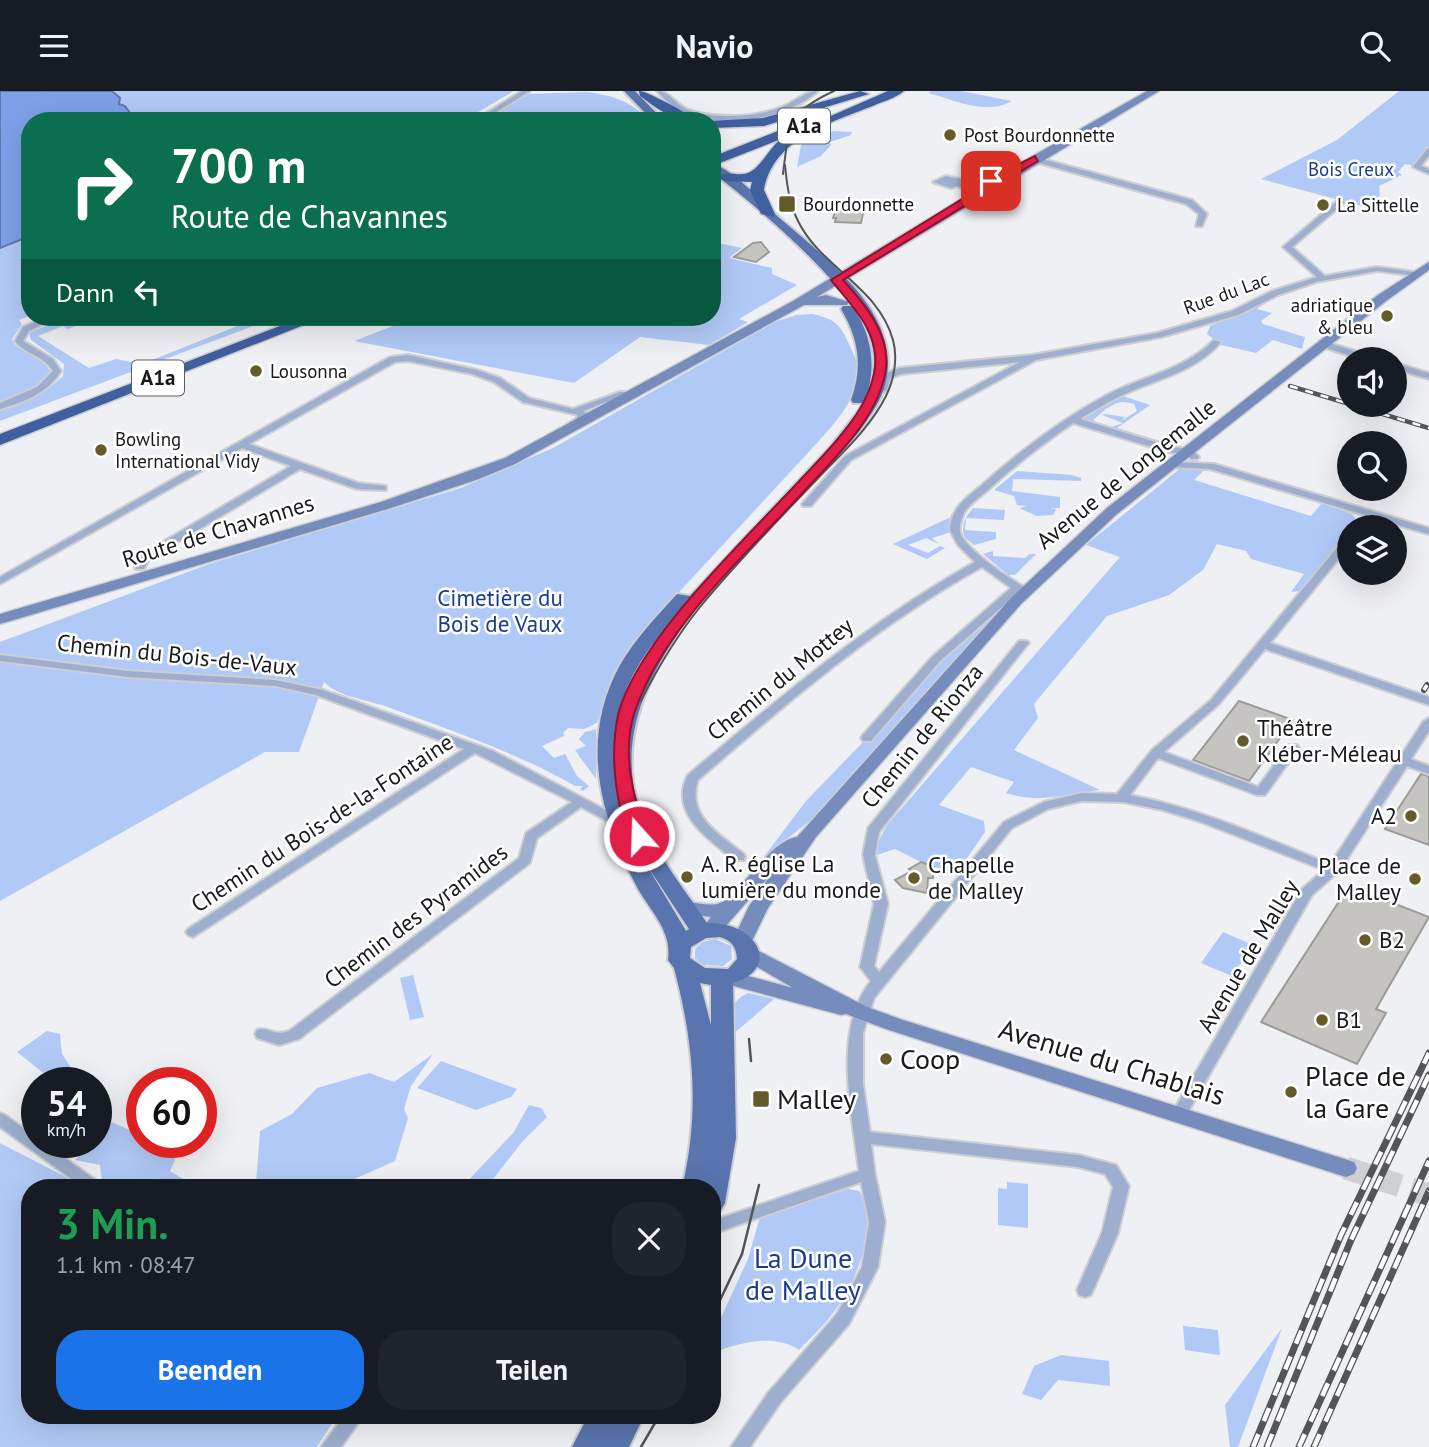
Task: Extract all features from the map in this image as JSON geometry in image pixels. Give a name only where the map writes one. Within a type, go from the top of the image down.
[{"type":"highway","points":[[721,124],[761,122],[873,91]]},
{"type":"highway","name":"A1a","points":[[721,150],[873,91]]},
{"type":"highway","points":[[768,214],[757,194],[763,170],[774,152],[786,142],[897,91]]},
{"type":"highway","name":"A1a","points":[[721,167],[897,91]]},
{"type":"highway","points":[[643,92],[670,112]]},
{"type":"highway","points":[[721,171],[748,179],[763,170]]},
{"type":"highway","name":"A1a","points":[[0,430],[269,326]]},
{"type":"highway","name":"A1a","points":[[0,440],[293,326]]},
{"type":"main road","points":[[629,91],[650,112]]},
{"type":"main road","name":"Route de Chavannes","points":[[449,484],[574,417],[666,377],[763,323],[978,192],[1154,91]]},
{"type":"main road","points":[[643,92],[662,112]]},
{"type":"main road","points":[[706,930],[656,867],[639,836],[626,800],[620,759],[626,713],[644,673],[686,611],[832,454],[866,410],[878,383],[880,346],[867,316],[827,286],[819,263],[721,172]]},
{"type":"main road","points":[[706,1179],[703,1139],[706,1095],[702,1036],[685,968],[680,960],[681,944],[667,914],[652,894],[617,821],[606,778],[605,740],[612,703],[628,666],[650,635],[834,436],[858,399],[865,381],[866,353],[857,324],[843,302],[721,181]]},
{"type":"main road","points":[[819,263],[833,266],[863,262]]},
{"type":"main road","points":[[1415,274],[1429,265]]},
{"type":"main road","name":"Avenue de Longemalle","points":[[746,947],[759,906],[810,833],[1021,590],[1178,456],[1326,345],[1415,274]]},
{"type":"main road","points":[[797,304],[820,299],[843,302]]},
{"type":"main road","name":"Route de Chavannes","points":[[0,619],[449,484],[510,461],[628,395]]},
{"type":"main road","name":"Avenue de Longemalle","points":[[706,930],[763,871],[810,833]]},
{"type":"main road","points":[[687,908],[706,912],[732,906]]},
{"type":"main road","points":[[681,944],[706,930],[729,932],[746,947],[743,967],[724,978],[701,977],[685,968]]},
{"type":"main road","name":"Avenue du Chablais","points":[[746,947],[776,971],[860,1012]]},
{"type":"main road","points":[[712,1179],[724,1138],[724,978]]},
{"type":"main road","name":"Avenue du Chablais","points":[[724,978],[860,1012],[1346,1168]]},
{"type":"main road","points":[[722,1017],[733,995],[742,990],[768,990]]},
{"type":"main road","points":[[586,1447],[599,1424]]},
{"type":"main road","points":[[614,1447],[626,1424]]},
{"type":"street","points":[[492,112],[527,91]]},
{"type":"street","points":[[660,91],[687,112]]},
{"type":"street","points":[[721,117],[776,110],[814,91]]},
{"type":"street","points":[[1429,150],[1417,167],[1429,172]]},
{"type":"street","points":[[1035,159],[1189,202],[1203,214],[1199,225]]},
{"type":"street","points":[[955,185],[978,192]]},
{"type":"street","points":[[1323,278],[1287,247],[1341,202]]},
{"type":"street","name":"Rue du Lac","points":[[905,370],[1032,358],[1158,335],[1236,313],[1323,278],[1388,268],[1415,274]]},
{"type":"street","points":[[1253,316],[1282,296],[1283,292]]},
{"type":"street","points":[[0,406],[32,394],[54,378],[57,372],[53,362],[23,346],[19,341],[26,329],[32,326]]},
{"type":"street","points":[[867,738],[936,659],[1021,590],[983,562],[956,537],[955,527],[960,511],[1042,441],[1072,420],[1116,394],[1186,368],[1204,356],[1217,342]]},
{"type":"street","points":[[1326,345],[1337,348]]},
{"type":"street","points":[[880,346],[887,353],[888,366],[905,370]]},
{"type":"street","points":[[0,581],[371,369],[399,358],[474,372],[497,380],[526,400],[574,417]]},
{"type":"street","name":"Rue du Lac","points":[[807,505],[848,458],[1032,358]]},
{"type":"street","points":[[866,410],[879,397],[886,376],[905,370]]},
{"type":"street","points":[[1407,370],[1429,376]]},
{"type":"street","name":"Route de Chavannes","points":[[510,461],[574,417]]},
{"type":"street","points":[[1072,420],[1178,456],[1429,531]]},
{"type":"street","name":"Route de Chavannes","points":[[242,445],[357,486],[383,488]]},
{"type":"street","points":[[1178,456],[1194,458],[1211,466]]},
{"type":"street","points":[[140,567],[145,557],[299,465]]},
{"type":"street","points":[[1121,798],[1156,753],[1215,702],[1337,554]]},
{"type":"street","name":"Chemin du Mottey","points":[[739,857],[690,811],[687,798],[692,778],[852,645],[945,582],[983,562]]},
{"type":"street","name":"Chemin de Rionza","points":[[878,980],[867,967],[881,904],[869,855],[873,831],[1023,643]]},
{"type":"street","points":[[1261,644],[1429,701]]},
{"type":"street","name":"Chemin du Bois-de-Vaux","points":[[0,658],[128,674],[275,683],[319,692],[520,768],[579,803],[617,821]]},
{"type":"street","name":"Avenue de Malley","points":[[1179,1115],[1307,891],[1335,867],[1429,722]]},
{"type":"street","points":[[1156,753],[1261,792],[1293,748]]},
{"type":"street","name":"Chemin du Bois-de-la-Fontaine","points":[[193,932],[473,749]]},
{"type":"street","points":[[1404,761],[1429,770]]},
{"type":"street","points":[[740,1447],[774,1398],[843,1318],[870,1267],[877,1222],[867,1174],[856,1084],[856,1033],[860,1012],[878,980],[996,837],[1022,814],[1075,798],[1121,798],[1169,807],[1320,865],[1335,867]]},
{"type":"street","name":"Chemin des Pyramides","points":[[262,1034],[279,1041],[295,1035],[526,860],[531,836],[579,803]]},
{"type":"street","points":[[0,1119],[83,1179]]},
{"type":"street","points":[[863,1137],[1078,1161],[1110,1169],[1121,1186],[1110,1233],[1085,1290]]},
{"type":"street","points":[[721,1225],[867,1174]]},
{"type":"street","points":[[330,1447],[348,1424]]},
{"type":"green space","points":[[112,91],[514,91],[478,112],[129,112],[125,106],[118,104]]},
{"type":"green space","points":[[961,91],[1012,101],[981,107],[928,93]]},
{"type":"green space","name":"Bois Creux","points":[[1399,91],[1429,91],[1429,147],[1414,166],[1405,164],[1398,172],[1402,175],[1379,186],[1380,201],[1369,208],[1261,179],[1337,140]]},
{"type":"green space","points":[[586,92],[605,95],[640,112],[495,112],[527,94]]},
{"type":"green space","points":[[833,131],[852,132],[851,135],[830,142],[831,145],[821,156],[797,167],[801,145]]},
{"type":"green space","points":[[21,240],[21,326],[12,339],[15,345],[45,363],[50,371],[47,378],[36,388],[0,403],[0,248]]},
{"type":"green space","points":[[721,244],[742,248],[729,258],[772,268],[772,274],[797,285],[739,319],[748,322],[709,345],[640,337],[574,383],[354,341],[393,326],[721,326]]},
{"type":"green space","points":[[1264,304],[1257,309],[1272,313],[1261,321],[1263,324],[1305,337],[1302,349],[1273,340],[1256,353],[1221,345],[1207,334],[1210,326]]},
{"type":"green space","name":"Cimetière du Bois de Vaux","points":[[812,314],[834,322],[845,336],[857,365],[854,392],[823,436],[633,642],[614,672],[597,723],[584,729],[568,728],[563,733],[564,736],[542,746],[554,758],[565,754],[577,776],[589,786],[583,791],[580,789],[583,786],[575,786],[507,752],[388,707],[345,695],[324,682],[299,752],[265,752],[0,901],[0,642],[209,564],[461,488],[553,448],[775,322],[796,315]]},
{"type":"green space","points":[[45,326],[63,326],[38,336],[89,368],[116,359],[142,364],[237,326],[253,326],[0,421],[0,410],[49,388],[63,376],[64,364],[31,340],[29,333]]},
{"type":"green space","points":[[1123,396],[1150,405],[1117,428],[1170,444],[1181,441],[1172,448],[1109,428],[1123,423],[1102,415],[1125,417],[1121,421],[1137,411],[1134,404],[1130,403],[1120,402],[1108,408],[1112,409],[1107,408],[1093,420],[1099,424],[1081,419]]},
{"type":"green space","points":[[1182,467],[1205,469],[1194,480],[1311,516],[1322,503],[1353,515],[1337,515],[1337,547],[1299,591],[1291,592],[1304,574],[1251,559],[1246,551],[1217,544],[1203,570],[1169,595],[1107,616],[1034,704],[1038,718],[1014,750],[1100,790],[1029,798],[1006,793],[1014,782],[971,767],[939,805],[984,821],[985,832],[956,874],[921,862],[895,849],[877,855],[879,840],[887,825],[1120,557],[1086,545]]},
{"type":"green space","points":[[1017,471],[1072,475],[1081,478],[1081,481],[1013,479],[1012,491],[1060,497],[1060,508],[1050,508],[1056,509],[1053,515],[1037,516],[1019,508],[1028,506],[1017,505],[1014,496],[994,490]]},
{"type":"green space","points":[[973,508],[1005,510],[1004,520],[966,518]]},
{"type":"green space","points":[[951,517],[951,532],[932,538],[939,544],[926,538],[908,545],[928,553],[940,546],[945,548],[927,559],[893,544]]},
{"type":"green space","points":[[966,518],[965,530],[996,532],[996,539],[974,545],[965,538],[963,530]]},
{"type":"green space","points":[[993,551],[993,556],[1025,558],[1036,554],[1015,575],[1008,575],[983,554]]},
{"type":"green space","points":[[1006,600],[1009,601],[821,812],[763,858],[806,801],[933,670]]},
{"type":"green space","points":[[596,729],[596,779],[575,750],[586,746],[579,739],[585,732]]},
{"type":"green space","points":[[1223,932],[1253,945],[1232,976],[1201,963]]},
{"type":"green space","points":[[715,939],[731,946],[732,959],[723,966],[703,965],[695,958],[695,949],[703,942]]},
{"type":"green space","points":[[413,975],[424,1017],[410,1020],[400,978]]},
{"type":"green space","points":[[748,993],[774,999],[731,1036],[734,1005]]},
{"type":"green space","points":[[47,1031],[60,1034],[62,1054],[71,1067],[36,1067],[17,1052]]},
{"type":"green space","points":[[433,1054],[411,1086],[404,1109],[408,1118],[395,1161],[354,1179],[256,1179],[260,1131],[292,1114],[317,1088],[369,1073],[394,1082]]},
{"type":"green space","points":[[441,1061],[517,1089],[511,1097],[476,1110],[417,1088]]},
{"type":"green space","points":[[529,1105],[541,1108],[547,1117],[522,1142],[493,1179],[470,1179],[514,1132]]},
{"type":"green space","points":[[112,1122],[126,1129],[126,1158],[176,1158],[170,1171],[183,1179],[102,1179],[100,1165],[75,1160],[112,1158]]},
{"type":"green space","points":[[0,1143],[21,1154],[21,1158],[29,1158],[70,1179],[21,1179],[21,1424],[332,1424],[317,1447],[0,1447]]},
{"type":"green space","points":[[1007,1182],[1028,1184],[1028,1228],[998,1225],[998,1188],[1007,1189]]},
{"type":"green space","name":"La Dune de Malley","points":[[848,1189],[859,1191],[865,1204],[867,1235],[858,1268],[843,1298],[828,1320],[799,1350],[778,1342],[756,1341],[721,1350],[721,1318],[748,1259],[760,1217]]},
{"type":"green space","points":[[1183,1326],[1218,1330],[1220,1355],[1185,1350]]},
{"type":"green space","points":[[1282,1328],[1238,1447],[1230,1447],[1225,1405]]},
{"type":"green space","points":[[1061,1355],[1109,1361],[1110,1386],[1058,1380],[1041,1400],[1022,1394],[1034,1366]]},
{"type":"shaded area","points":[[0,91],[112,91],[120,98],[119,104],[129,112],[21,112],[21,240],[0,248]]},
{"type":"building","points":[[838,203],[865,204],[861,223],[835,222],[836,218],[833,218]]},
{"type":"building","points":[[761,242],[769,252],[756,262],[734,257],[753,243]]},
{"type":"building","name":"Théâtre Kléber-Méleau","points":[[1239,701],[1293,720],[1249,781],[1193,760]]},
{"type":"building","name":"A2","points":[[1421,774],[1429,776],[1429,845],[1385,829]]},
{"type":"building","name":"Chapelle de Malley","points":[[921,862],[934,867],[933,878],[928,878],[927,893],[903,888],[895,880],[912,871],[909,869]]},
{"type":"building","points":[[1349,886],[1429,917],[1376,1009],[1386,1013],[1357,1064],[1261,1022]]},
{"type":"tunnel","points":[[1346,1168],[1429,1195]]},
{"type":"tram line","points":[[783,174],[793,123],[807,106],[834,91]]},
{"type":"tram line","points":[[641,701],[668,653],[700,607],[864,429],[879,408],[891,383],[895,354],[886,321],[875,305],[808,237],[792,207],[785,165]]},
{"type":"tram line","points":[[749,1039],[751,1061]]},
{"type":"tram line","points":[[721,1298],[742,1254],[759,1185]]},
{"type":"tram line","points":[[641,1447],[654,1424]]},
{"type":"railway","points":[[1290,386],[1429,428]]},
{"type":"railway","points":[[1424,690],[1427,685]]},
{"type":"railway","points":[[1253,1447],[1341,1235],[1429,1053]]},
{"type":"railway","points":[[1267,1447],[1351,1240],[1429,1075]]},
{"type":"railway","points":[[1299,1447],[1429,1161]]},
{"type":"railway","points":[[1314,1447],[1429,1191]]},
{"type":"place","name":"Post Bourdonnette","points":[[950,135]]},
{"type":"place","name":"Bourdonnette","points":[[787,204]]},
{"type":"place","name":"La Sittelle","points":[[1323,205]]},
{"type":"place","name":"adriatique & bleu","points":[[1387,316]]},
{"type":"place","name":"Lousonna","points":[[256,371]]},
{"type":"place","name":"Bowling International Vidy","points":[[101,450]]},
{"type":"place","name":"Théâtre Kléber-Méleau","points":[[1243,741]]},
{"type":"place","name":"A2","points":[[1411,816]]},
{"type":"place","name":"A. R. église La lumière du monde","points":[[687,877]]},
{"type":"place","name":"Chapelle de Malley","points":[[914,878]]},
{"type":"place","name":"Place de Malley","points":[[1415,879]]},
{"type":"place","name":"B2","points":[[1365,940]]},
{"type":"place","name":"B1","points":[[1322,1020]]},
{"type":"place","name":"Coop","points":[[886,1059]]},
{"type":"place","name":"Place de la Gare","points":[[1291,1092]]},
{"type":"place","name":"Malley","points":[[761,1099]]},
{"type":"route","points":[[639,836],[626,800],[620,752],[626,713],[644,673],[686,611],[832,454],[874,396],[881,365],[880,346],[867,316],[836,280],[1026,167],[1035,159],[1017,165],[991,181]]}]
